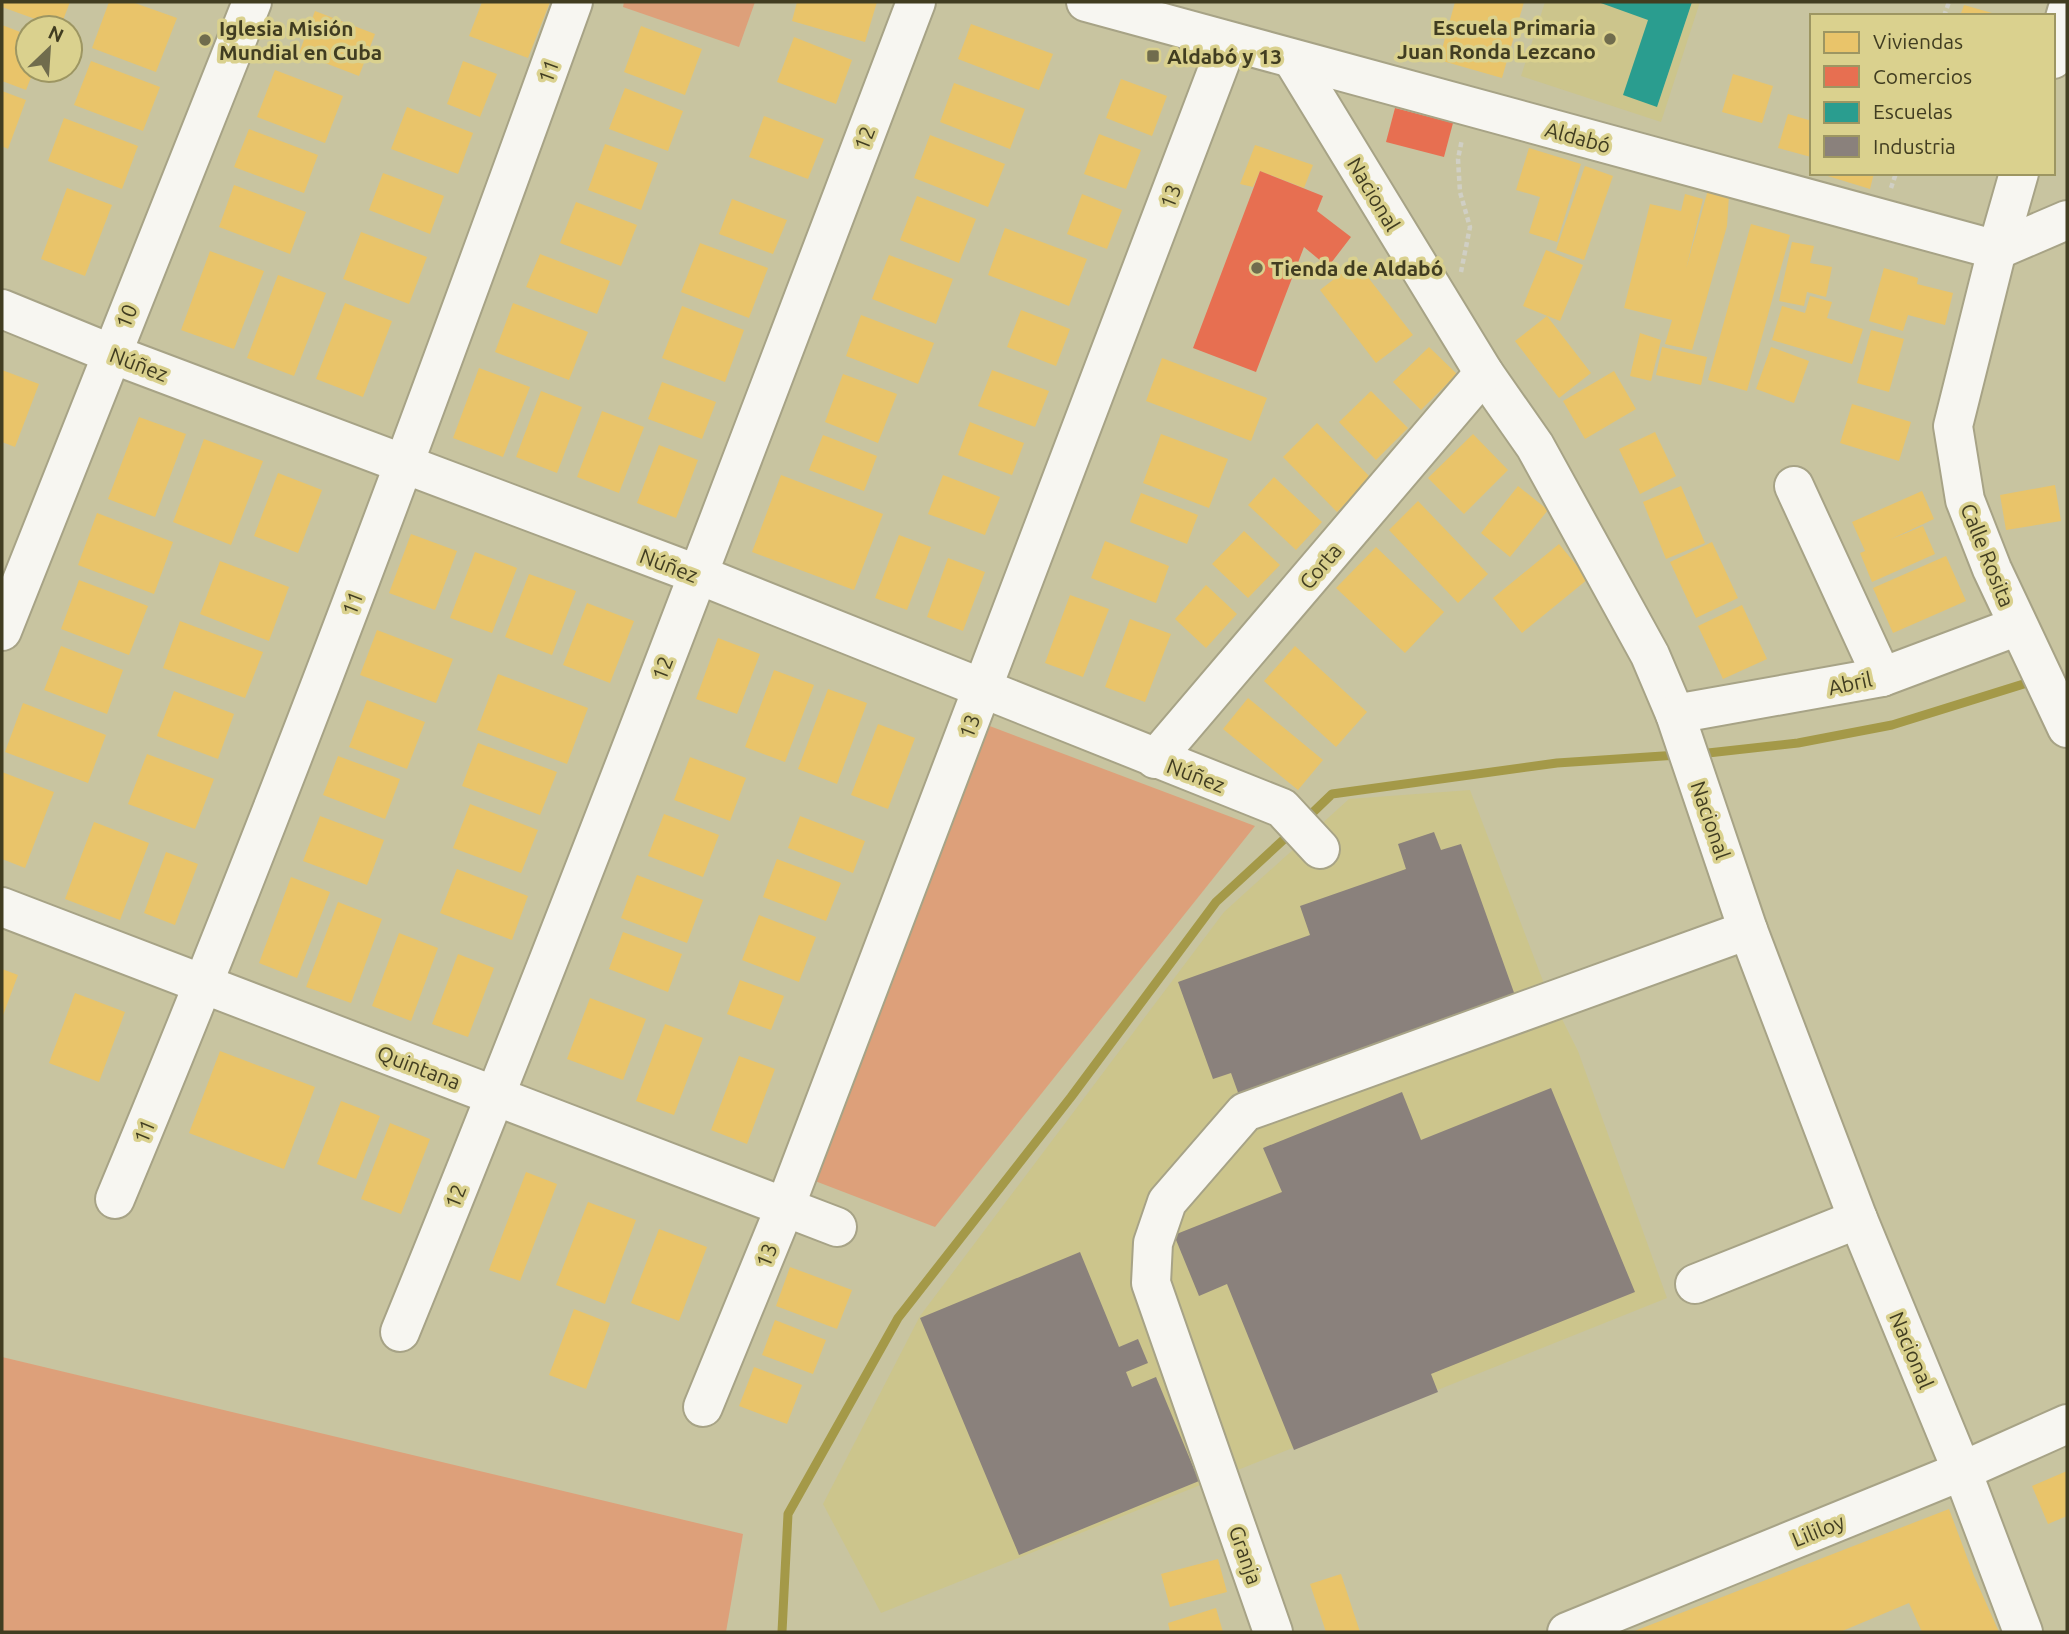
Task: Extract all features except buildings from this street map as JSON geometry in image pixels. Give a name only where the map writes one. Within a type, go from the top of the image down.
[{"type":"street","name":"10","points":[[2,631],[252,2]]},
{"type":"street","name":"11","points":[[115,1199],[204,985],[406,466],[573,2]]},
{"type":"street","name":"12","points":[[400,1332],[496,1097],[699,575],[916,2]]},
{"type":"street","name":"Aldabó","points":[[1086,2],[1997,250]]},
{"type":"street","points":[[2055,52],[2067,11]]},
{"type":"street","name":"13","points":[[703,1406],[785,1207],[1228,42]]},
{"type":"street","name":"Nacional","points":[[1293,60],[1484,373],[1535,446],[1650,655],[1678,725],[1748,930],[1858,1219],[1962,1471],[2023,1632]]},
{"type":"street","name":"Calle Rosita","points":[[2019,175],[1997,250],[1953,426],[1965,500],[2060,712]]},
{"type":"street","points":[[1997,250],[2067,220]]},
{"type":"street","name":"Núñez","points":[[2,309],[111,354],[699,575],[1282,808],[1320,849]]},
{"type":"street","name":"Corta","points":[[1156,759],[1484,373]]},
{"type":"street","points":[[1794,486],[1882,677]]},
{"type":"street","name":"Abril","points":[[1678,725],[2026,641]]},
{"type":"street","name":"Quintana","points":[[2,907],[837,1227]]},
{"type":"street","name":"Granja","points":[[1273,1632],[1151,1283],[1153,1243],[1167,1202],[1245,1112],[1748,930]]},
{"type":"street","points":[[1695,1284],[1858,1219]]},
{"type":"street","name":"Lililoy","points":[[1567,1632],[1962,1471],[2067,1424]]},
{"type":"path","points":[[1460,277],[1470,226],[1460,191],[1458,159],[1463,134]]},
{"type":"shaded area","points":[[624,2],[755,2],[739,47],[623,7]]},
{"type":"shaded area","name":"Escuela Primaria Juan Ronda Lezcano","points":[[1545,2],[1700,2],[1661,122],[1521,76]]},
{"type":"shaded area","points":[[987,725],[1255,826],[935,1227],[815,1181]]},
{"type":"shaded area","points":[[1470,790],[1543,981],[1578,1051],[1667,1298],[881,1613],[823,1504],[920,1316],[1224,912],[1349,799]]},
{"type":"shaded area","points":[[2,1357],[743,1534],[726,1632],[2,1632]]},
{"type":"waterway","points":[[1699,754],[1798,743],[1892,725],[2033,681]]},
{"type":"waterway","points":[[1306,819],[1332,794],[1557,763],[1678,755]]},
{"type":"waterway","points":[[782,1632],[788,1514],[898,1318],[1071,1097],[1216,902],[1293,831]]},
{"type":"place","name":"Escuela Primaria Juan Ronda Lezcano","points":[[1610,39]]},
{"type":"place","name":"Iglesia Misión Mundial en Cuba","points":[[205,40]]},
{"type":"place","name":"Aldabó y 13","points":[[1153,56]]},
{"type":"place","name":"Tienda de Aldabó","points":[[1257,268]]}]
